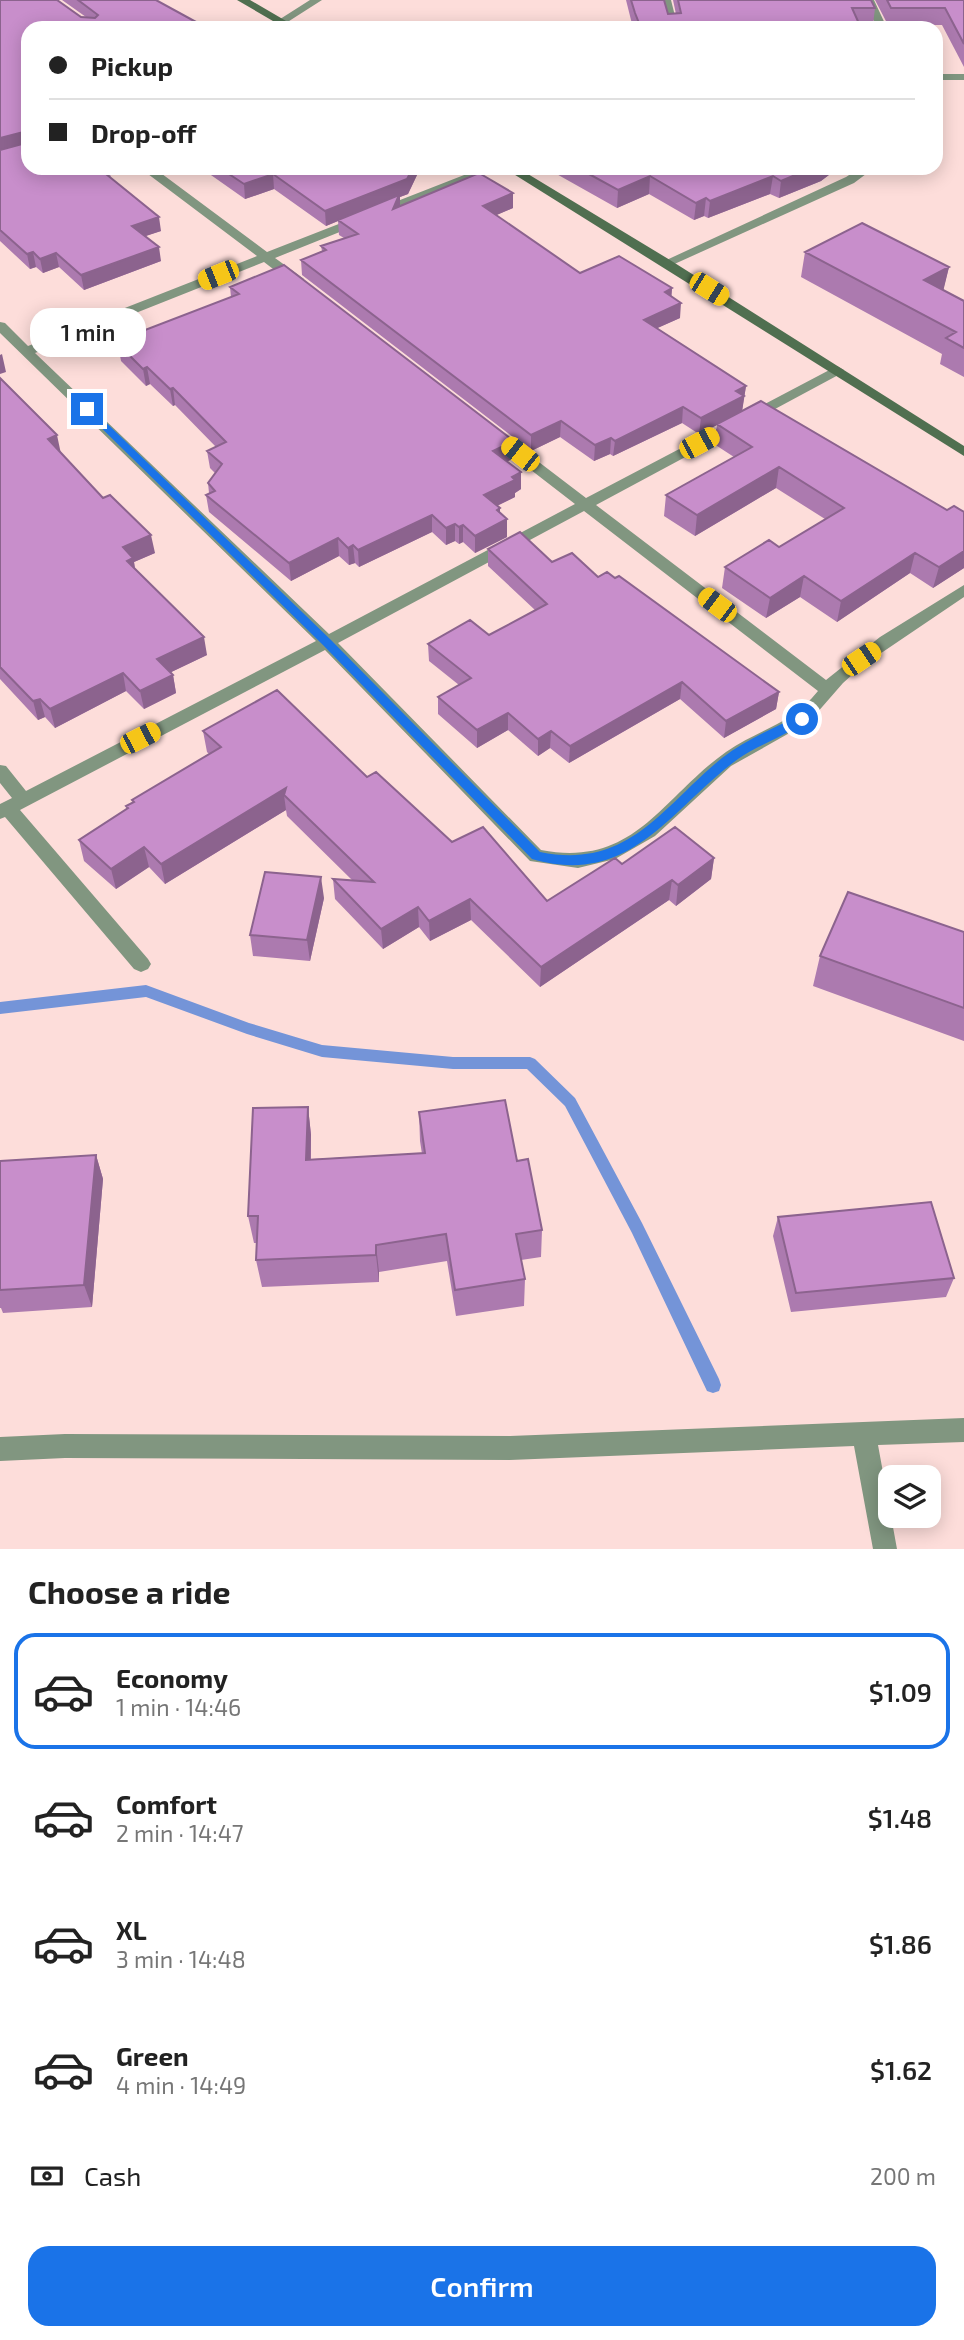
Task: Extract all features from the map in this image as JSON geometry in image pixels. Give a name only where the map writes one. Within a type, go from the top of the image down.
[{"type":"street","points":[[242,0],[280,21]]},
{"type":"street","points":[[284,21],[317,0]]},
{"type":"street","points":[[666,0],[671,21]]},
{"type":"street","points":[[869,0],[879,21]]},
{"type":"street","points":[[943,77],[964,77]]},
{"type":"street","points":[[156,175],[310,290]]},
{"type":"street","points":[[27,351],[476,175]]},
{"type":"street","points":[[521,175],[837,370],[964,452]]},
{"type":"street","points":[[666,263],[858,175]]},
{"type":"street","points":[[0,326],[327,642],[537,856],[564,862],[591,860],[619,850],[666,818],[726,762],[750,744],[802,719],[861,659],[964,590]]},
{"type":"street","points":[[10,806],[327,642],[837,370]]},
{"type":"street","points":[[485,427],[828,690]]},
{"type":"street","points":[[0,771],[10,806],[141,964]]},
{"type":"street","points":[[0,1449],[65,1446],[510,1448],[964,1430]]},
{"type":"street","points":[[864,1433],[885,1549]]},
{"type":"building","points":[[0,0],[57,0],[81,17],[95,18],[98,15],[78,0],[156,0],[194,21],[21,21],[21,133],[0,138]]},
{"type":"building","points":[[631,0],[664,0],[668,14],[681,13],[678,0],[871,0],[875,8],[852,8],[858,21],[638,21]]},
{"type":"building","points":[[887,0],[964,0],[964,44],[945,8],[891,8]]},
{"type":"building","points":[[21,144],[21,175],[107,175],[159,217],[132,226],[159,247],[81,275],[56,253],[40,259],[33,252],[27,254],[0,230],[0,150]]},
{"type":"building","points":[[230,175],[270,175],[244,184]]},
{"type":"building","points":[[274,175],[409,175],[407,179],[325,211]]},
{"type":"building","points":[[474,175],[482,175],[513,193],[483,206],[580,273],[619,256],[672,288],[665,292],[681,303],[644,320],[746,386],[736,391],[744,396],[701,418],[683,407],[615,441],[611,438],[595,445],[561,421],[531,435],[301,260],[326,250],[321,246],[358,234],[338,220],[399,195],[393,209]]},
{"type":"building","points":[[591,175],[795,175],[781,181],[773,176],[710,201],[706,198],[696,203],[650,176],[618,190]]},
{"type":"building","points":[[862,223],[949,267],[924,280],[964,301],[964,348],[946,338],[956,332],[805,252]]},
{"type":"building","points":[[284,265],[514,441],[493,451],[521,472],[512,477],[515,480],[484,495],[500,508],[497,510],[507,519],[475,536],[463,525],[459,527],[455,524],[446,528],[432,515],[358,550],[353,545],[348,548],[338,538],[289,563],[206,495],[215,491],[208,483],[222,464],[207,451],[226,442],[173,388],[170,389],[147,367],[143,369],[118,344],[135,337],[132,335],[239,294],[230,287]]},
{"type":"building","points":[[0,378],[57,435],[48,439],[103,498],[110,495],[151,535],[123,547],[133,558],[127,561],[204,637],[157,659],[173,675],[140,691],[123,673],[50,709],[40,699],[33,701],[0,667]]},
{"type":"building","points":[[761,401],[947,510],[954,506],[964,512],[964,551],[939,567],[915,553],[841,601],[804,576],[770,598],[725,567],[769,540],[779,547],[844,508],[779,467],[697,515],[666,495],[752,447],[717,424]]},
{"type":"building","points":[[520,532],[552,562],[572,553],[598,577],[607,572],[615,578],[619,576],[779,692],[726,721],[682,682],[570,746],[551,731],[538,739],[508,713],[477,730],[438,697],[471,678],[428,644],[470,620],[489,635],[547,604],[488,549]]},
{"type":"building","points":[[277,690],[367,777],[376,772],[452,842],[483,827],[547,901],[615,858],[622,864],[675,827],[714,858],[678,885],[672,880],[541,967],[470,899],[429,921],[418,907],[381,929],[333,879],[374,882],[284,795],[286,788],[161,864],[144,847],[111,869],[79,840],[128,808],[126,806],[134,802],[132,800],[221,747],[203,731]]},
{"type":"building","points":[[265,872],[321,877],[307,940],[250,935]]},
{"type":"building","points":[[848,892],[964,932],[964,1008],[820,956]]},
{"type":"building","points":[[505,1100],[517,1161],[528,1159],[542,1230],[516,1234],[525,1279],[455,1290],[446,1234],[376,1245],[376,1255],[256,1260],[258,1216],[248,1216],[253,1108],[308,1107],[306,1160],[425,1153],[419,1112]]},
{"type":"building","points":[[96,1155],[84,1285],[0,1290],[0,1161]]},
{"type":"building","points":[[931,1202],[954,1278],[796,1293],[778,1217]]},
{"type":"waterway","points":[[0,1008],[146,991],[247,1028],[322,1051],[453,1063],[530,1063],[570,1102],[637,1228],[713,1385]]},
{"type":"route","points":[[87,409],[327,642],[537,856],[564,862],[591,860],[619,850],[666,818],[726,762],[750,744],[802,719]]}]
